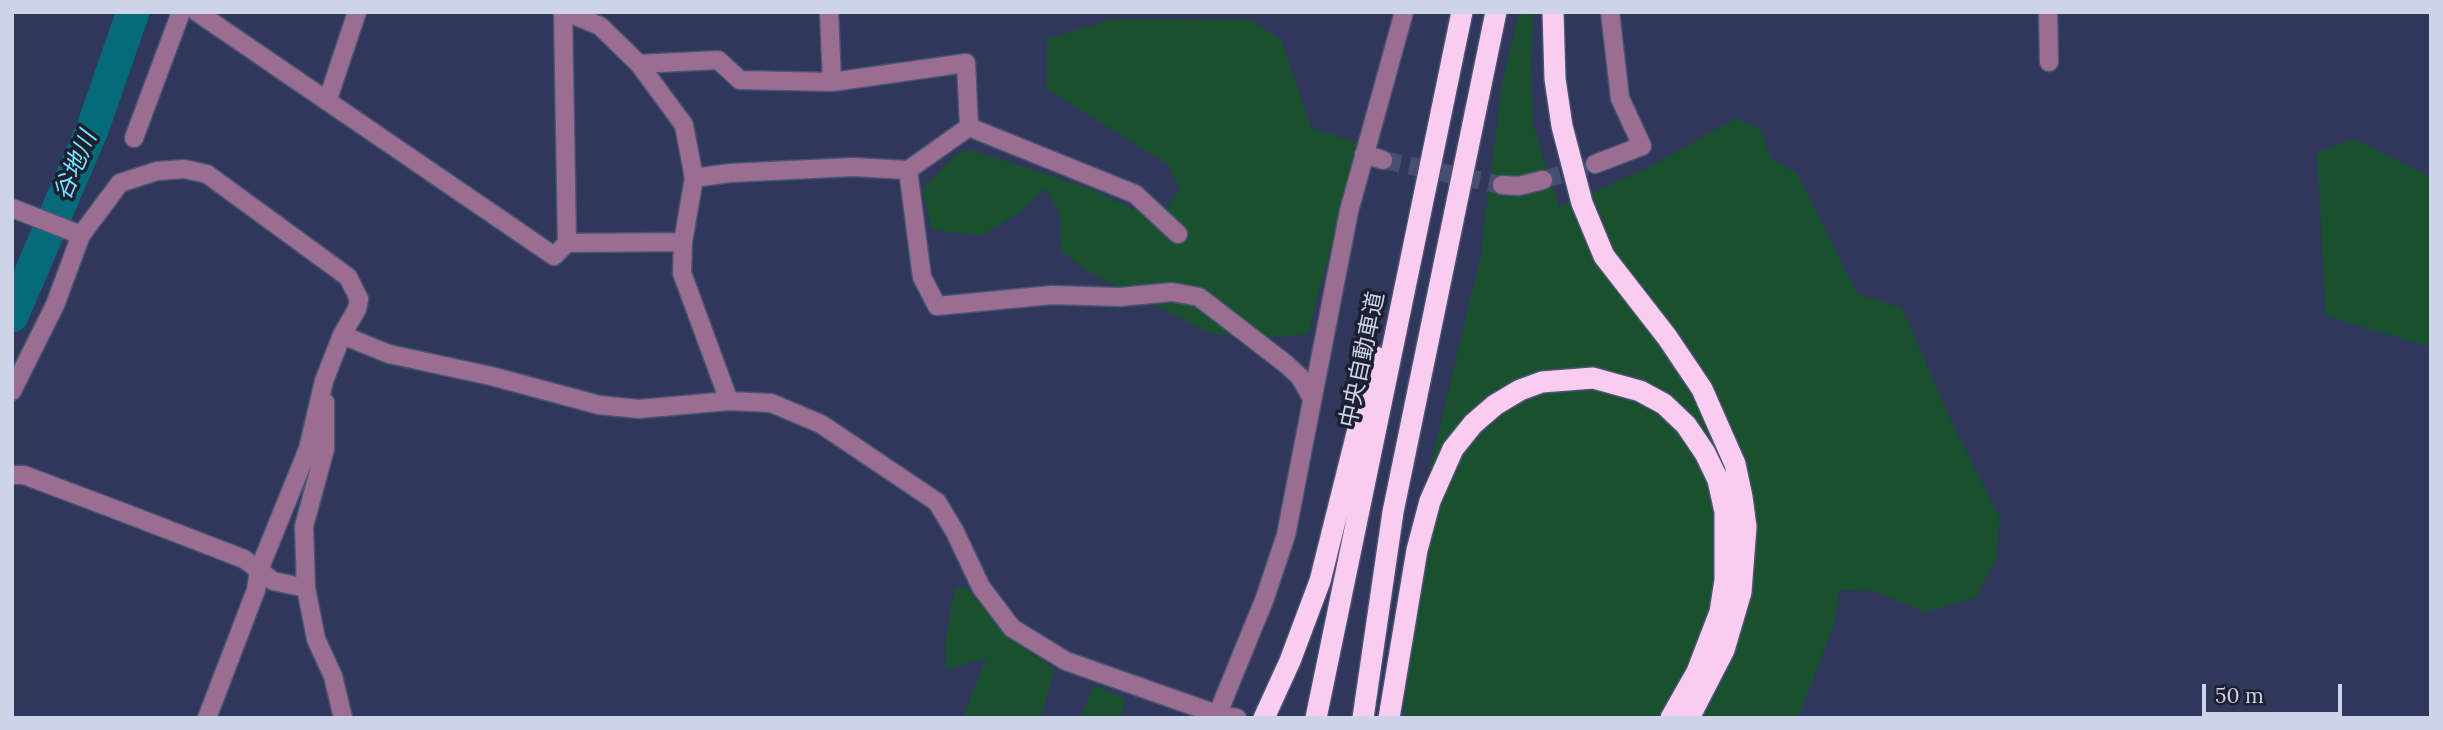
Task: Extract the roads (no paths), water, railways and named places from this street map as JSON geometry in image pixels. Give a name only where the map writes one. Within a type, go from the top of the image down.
[{"type":"highway","name":"中央自動車道","points":[[1316,718],[1462,12]]},
{"type":"highway","points":[[1363,718],[1393,512],[1496,12]]},
{"type":"highway","points":[[1553,12],[1555,79],[1562,125],[1582,203],[1604,256],[1667,337],[1702,389],[1727,441],[1742,497],[1745,527],[1741,592],[1724,650],[1689,718]]},
{"type":"highway","points":[[1264,718],[1305,623],[1334,534],[1453,52]]},
{"type":"highway","points":[[1389,718],[1417,550],[1430,501],[1453,449],[1472,424],[1495,405],[1520,390],[1542,383],[1593,378],[1640,391],[1664,404],[1686,425],[1705,453],[1718,480],[1725,512],[1725,580],[1720,612],[1698,672],[1671,718]]},
{"type":"street","points":[[134,138],[181,12]]},
{"type":"street","points":[[197,12],[554,256],[567,243],[683,242]]},
{"type":"street","points":[[328,99],[357,12]]},
{"type":"street","points":[[567,243],[564,12],[600,26],[639,64],[684,125],[694,178],[683,242],[682,272],[729,401]]},
{"type":"street","points":[[829,12],[832,82]]},
{"type":"street","points":[[1217,716],[1286,535],[1349,211],[1404,12]]},
{"type":"street","points":[[1595,164],[1642,146],[1620,98],[1610,12]]},
{"type":"street","points":[[2048,12],[2049,62]]},
{"type":"street","points":[[639,64],[718,60],[740,80],[832,82],[965,63],[969,127]]},
{"type":"street","points":[[694,178],[730,173],[853,167],[908,170],[969,127]]},
{"type":"street","points":[[969,127],[1135,194],[1178,234]]},
{"type":"street","points":[[1364,154],[1383,160]]},
{"type":"street","points":[[12,391],[55,305],[78,234],[120,183],[157,171],[184,169],[207,174],[348,277],[359,299],[357,309],[342,335],[324,382],[308,449],[259,570],[256,590],[207,718]]},
{"type":"street","points":[[908,170],[922,277],[937,306],[1052,295],[1120,297],[1172,292],[1199,297],[1286,364],[1300,377],[1312,398]]},
{"type":"street","points":[[1502,185],[1519,186],[1543,180]]},
{"type":"street","points":[[18,211],[78,234]]},
{"type":"street","points":[[342,335],[389,354],[491,376],[599,405],[639,409],[729,401],[771,403],[821,424],[937,502],[955,531],[981,587],[1012,628],[1066,661],[1217,716],[1237,718]]},
{"type":"street","points":[[324,382],[325,450],[303,538],[306,588],[316,639],[333,676],[343,718]]},
{"type":"street","points":[[12,475],[24,475],[244,559],[273,581],[306,588]]},
{"type":"waterway","name":"谷地川","points":[[12,316],[92,130],[133,12]]},
{"type":"tunnel","points":[[1383,160],[1502,185]]},
{"type":"tunnel","points":[[1543,180],[1595,164]]}]
